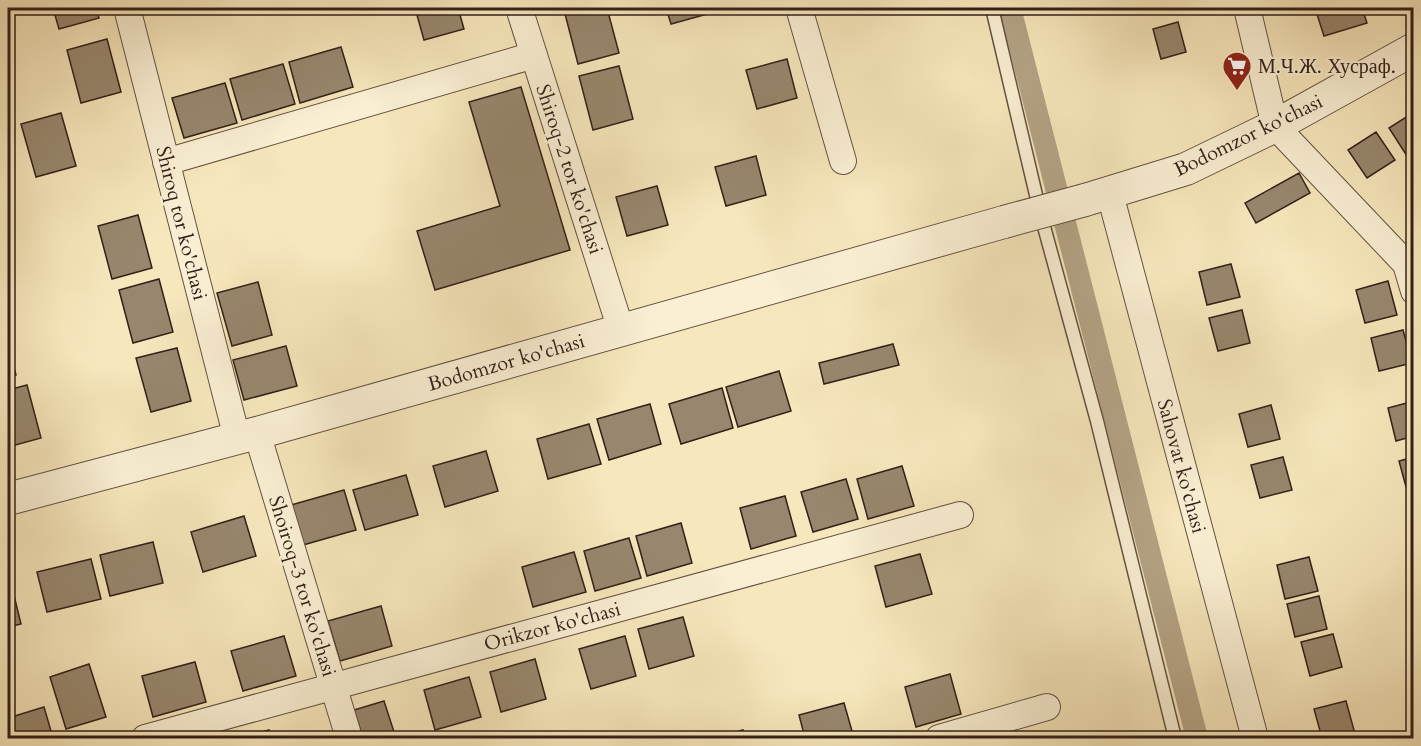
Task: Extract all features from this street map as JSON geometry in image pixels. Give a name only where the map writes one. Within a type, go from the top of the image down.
[{"type":"street","name":"Shiroq tor ko'chasi","points":[[127,8],[166,162],[247,436]]},
{"type":"street","name":"Shiroq-2 tor ko'chasi","points":[[519,8],[621,330]]},
{"type":"street","points":[[800,8],[843,161]]},
{"type":"street","points":[[1247,8],[1275,126],[1407,264],[1413,291]]},
{"type":"street","name":"Bodomzor ko'chasi","points":[[8,499],[247,436],[1098,197],[1186,169],[1275,126],[1413,49]]},
{"type":"street","points":[[166,162],[534,55]]},
{"type":"street","name":"Sahovat ko'chasi","points":[[1098,197],[1255,738]]},
{"type":"street","name":"Shoiroq-3 tor ko'chasi","points":[[247,436],[349,738]]},
{"type":"street","name":"Orikzor ko'chasi","points":[[145,738],[960,515]]},
{"type":"street","points":[[939,738],[1047,707]]},
{"type":"lane","points":[[992,8],[1040,212],[1097,422],[1175,738]]},
{"type":"building","points":[[53,8],[96,8],[99,18],[59,29]]},
{"type":"building","points":[[415,8],[458,8],[464,29],[424,40]]},
{"type":"building","points":[[607,8],[619,53],[578,64],[564,10]]},
{"type":"building","points":[[666,8],[709,8],[711,13],[671,24]]},
{"type":"building","points":[[1315,8],[1362,8],[1367,23],[1324,36]]},
{"type":"building","points":[[1178,22],[1186,52],[1161,59],[1153,29]]},
{"type":"building","points":[[107,39],[121,92],[81,103],[67,50]]},
{"type":"building","points":[[341,47],[353,87],[300,103],[289,62]]},
{"type":"building","points":[[787,59],[797,98],[757,109],[746,70]]},
{"type":"building","points":[[283,64],[295,104],[242,120],[230,79]]},
{"type":"building","points":[[619,66],[633,119],[593,130],[579,76]]},
{"type":"building","points":[[225,83],[237,123],[184,138],[172,98]]},
{"type":"building","points":[[521,87],[570,250],[435,290],[417,231],[500,206],[469,102]]},
{"type":"building","points":[[1414,112],[1414,152],[1407,156],[1389,128]]},
{"type":"building","points":[[61,113],[76,166],[36,177],[21,124]]},
{"type":"building","points":[[1376,132],[1395,160],[1367,178],[1348,150]]},
{"type":"building","points":[[756,156],[766,195],[726,206],[715,167]]},
{"type":"building","points":[[1299,173],[1310,193],[1256,223],[1245,203]]},
{"type":"building","points":[[657,186],[668,225],[627,236],[616,197]]},
{"type":"building","points":[[138,215],[152,268],[112,279],[98,226]]},
{"type":"building","points":[[1231,264],[1240,297],[1207,305],[1199,272]]},
{"type":"building","points":[[159,279],[173,332],[133,343],[119,290]]},
{"type":"building","points":[[1388,281],[1397,315],[1365,323],[1356,290]]},
{"type":"building","points":[[258,282],[272,335],[232,346],[217,293]]},
{"type":"building","points":[[1242,310],[1250,343],[1218,351],[1209,318]]},
{"type":"building","points":[[1403,330],[1412,363],[1379,371],[1371,338]]},
{"type":"building","points":[[8,344],[16,375],[8,377]]},
{"type":"building","points":[[893,344],[899,365],[824,384],[819,363]]},
{"type":"building","points":[[286,346],[297,386],[244,400],[233,360]]},
{"type":"building","points":[[177,348],[191,401],[151,412],[136,358]]},
{"type":"building","points":[[779,371],[791,411],[738,427],[726,387]]},
{"type":"building","points":[[27,385],[41,438],[8,447],[8,390]]},
{"type":"building","points":[[722,388],[733,428],[681,444],[669,404]]},
{"type":"building","points":[[1414,401],[1414,436],[1396,441],[1388,408]]},
{"type":"building","points":[[650,404],[661,444],[609,460],[597,419]]},
{"type":"building","points":[[1271,405],[1280,439],[1248,447],[1239,414]]},
{"type":"building","points":[[589,424],[601,464],[548,479],[537,439]]},
{"type":"building","points":[[486,451],[498,491],[445,507],[433,466]]},
{"type":"building","points":[[1283,457],[1292,490],[1260,498],[1251,465]]},
{"type":"building","points":[[1414,457],[1414,492],[1408,494],[1399,461]]},
{"type":"building","points":[[902,466],[914,506],[868,519],[857,479]]},
{"type":"building","points":[[406,475],[418,515],[365,530],[353,490]]},
{"type":"building","points":[[846,479],[858,519],[813,532],[801,492]]},
{"type":"building","points":[[344,490],[356,530],[303,545],[291,505]]},
{"type":"building","points":[[785,496],[796,536],[751,549],[740,508]]},
{"type":"building","points":[[244,516],[256,556],[203,572],[191,532]]},
{"type":"building","points":[[681,523],[692,563],[647,576],[636,536]]},
{"type":"building","points":[[629,538],[641,578],[595,591],[584,551]]},
{"type":"building","points":[[153,542],[163,583],[110,596],[100,555]]},
{"type":"building","points":[[574,552],[586,592],[533,607],[522,567]]},
{"type":"building","points":[[920,554],[932,594],[886,607],[875,566]]},
{"type":"building","points":[[1309,557],[1318,591],[1285,599],[1277,565]]},
{"type":"building","points":[[91,559],[101,599],[47,612],[37,572]]},
{"type":"building","points":[[11,583],[21,624],[8,627],[8,584]]},
{"type":"building","points":[[1319,596],[1327,629],[1295,637],[1287,604]]},
{"type":"building","points":[[381,606],[392,646],[340,661],[328,621]]},
{"type":"building","points":[[683,617],[694,656],[649,669],[638,629]]},
{"type":"building","points":[[1333,634],[1342,667],[1310,676],[1301,642]]},
{"type":"building","points":[[284,636],[296,676],[243,691],[231,651]]},
{"type":"building","points":[[625,636],[636,676],[591,689],[579,649]]},
{"type":"building","points":[[535,659],[546,699],[501,712],[490,672]]},
{"type":"building","points":[[195,662],[206,702],[153,717],[142,676]]},
{"type":"building","points":[[89,664],[106,717],[66,729],[50,677]]},
{"type":"building","points":[[950,674],[961,714],[916,727],[905,687]]},
{"type":"building","points":[[469,677],[481,717],[435,730],[424,690]]},
{"type":"building","points":[[384,701],[396,738],[363,738],[354,710]]},
{"type":"building","points":[[1346,701],[1355,734],[1337,738],[1322,738],[1314,709]]},
{"type":"building","points":[[844,703],[854,738],[805,738],[799,715]]},
{"type":"building","points":[[44,707],[53,738],[8,738],[8,718]]},
{"type":"building","points":[[269,730],[272,738],[241,738]]},
{"type":"building","points":[[743,730],[745,738],[712,738]]},
{"type":"waterway","points":[[1010,8],[1197,738]]},
{"type":"place","name":"М.Ч.Ж. Хусраф.","points":[[1237,92]]}]
